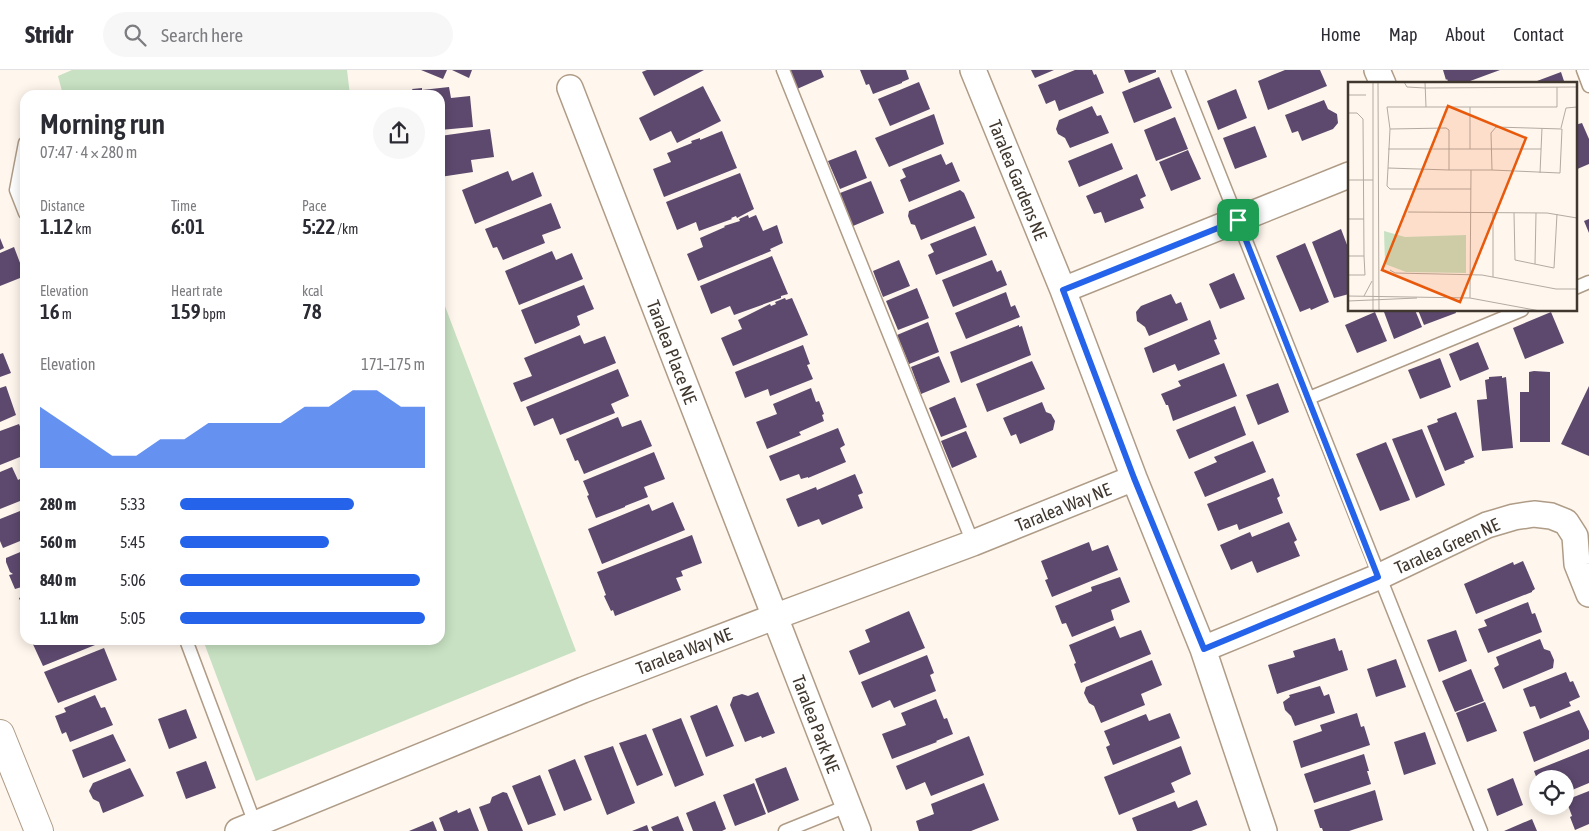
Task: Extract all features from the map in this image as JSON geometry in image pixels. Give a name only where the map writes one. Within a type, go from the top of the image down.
[{"type":"street","name":"Taralea Gardens NE","points":[[973,70],[1063,290],[1134,478]]},
{"type":"street","points":[[1377,70],[1382,82]]},
{"type":"street","name":"Taralea Place NE","points":[[570,88],[774,616]]},
{"type":"street","points":[[1063,290],[1348,175]]},
{"type":"street","name":"Taralea Way NE","points":[[250,829],[583,690],[774,616],[973,543],[1134,478]]},
{"type":"street","points":[[1134,478],[1204,649],[1264,831]]},
{"type":"street","name":"Taralea Green NE","points":[[1204,649],[1378,577],[1487,525],[1514,516],[1534,514],[1551,516],[1566,522],[1576,536],[1577,564],[1589,594]]},
{"type":"street","name":"Taralea Park NE","points":[[774,616],[858,831]]},
{"type":"street","points":[[0,734],[39,831]]},
{"type":"lane","points":[[783,70],[973,543]]},
{"type":"lane","points":[[1178,70],[1378,577],[1481,831]]},
{"type":"lane","points":[[1583,70],[1589,86]]},
{"type":"lane","points":[[20,169],[16,190],[20,200]]},
{"type":"lane","points":[[1576,288],[1589,282]]},
{"type":"lane","points":[[1309,398],[1520,311]]},
{"type":"lane","points":[[188,645],[250,829]]},
{"type":"lane","points":[[785,831],[847,806]]},
{"type":"green space","points":[[72,70],[347,70],[349,90],[62,90],[58,76]]},
{"type":"green space","points":[[445,306],[576,651],[256,781],[205,645],[445,645]]},
{"type":"building","points":[[421,70],[447,70],[443,79]]},
{"type":"building","points":[[452,70],[472,70],[469,78]]},
{"type":"building","points":[[647,70],[704,70],[654,96],[642,72]]},
{"type":"building","points":[[789,70],[821,70],[824,77],[797,89]]},
{"type":"building","points":[[860,70],[906,70],[909,79],[873,94],[869,84],[866,85]]},
{"type":"building","points":[[1031,70],[1054,70],[1035,78]]},
{"type":"building","points":[[1075,70],[1092,70],[1094,75],[1096,74],[1104,93],[1059,111],[1055,100],[1046,104],[1038,85]]},
{"type":"building","points":[[1124,70],[1156,70],[1156,72],[1129,83]]},
{"type":"building","points":[[1285,70],[1320,70],[1327,86],[1268,110],[1258,81]]},
{"type":"building","points":[[1443,70],[1500,70],[1467,82],[1448,82]]},
{"type":"building","points":[[1561,72],[1564,82],[1534,82]]},
{"type":"building","points":[[1159,77],[1172,108],[1134,123],[1122,92]]},
{"type":"building","points":[[919,82],[930,109],[890,126],[878,99]]},
{"type":"building","points":[[703,86],[721,121],[677,143],[671,131],[650,141],[639,118]]},
{"type":"building","points":[[449,87],[451,98],[470,96],[473,127],[445,130],[445,90],[422,90]]},
{"type":"building","points":[[1236,89],[1247,118],[1218,130],[1207,101]]},
{"type":"building","points":[[1324,100],[1328,109],[1337,114],[1338,123],[1333,129],[1302,141],[1298,131],[1292,133],[1285,115]]},
{"type":"building","points":[[1092,106],[1097,116],[1101,115],[1109,133],[1070,148],[1065,138],[1058,134],[1056,129],[1059,120]]},
{"type":"building","points":[[934,114],[944,144],[889,167],[875,138]]},
{"type":"building","points":[[1175,117],[1188,149],[1156,161],[1144,130]]},
{"type":"building","points":[[1582,123],[1589,139],[1589,164],[1576,170],[1576,125]]},
{"type":"building","points":[[1255,126],[1267,157],[1235,169],[1223,138]]},
{"type":"building","points":[[490,129],[494,157],[471,160],[473,172],[445,176],[445,135]]},
{"type":"building","points":[[722,131],[737,168],[664,197],[653,169],[671,162],[667,153],[692,143],[691,141],[700,138],[700,140]]},
{"type":"building","points":[[1112,143],[1123,169],[1079,187],[1068,161]]},
{"type":"building","points":[[856,150],[867,178],[840,189],[828,161]]},
{"type":"building","points":[[1188,150],[1201,179],[1171,191],[1159,162]]},
{"type":"building","points":[[941,154],[946,165],[952,162],[960,181],[909,202],[900,180],[906,177],[902,169]]},
{"type":"building","points":[[508,171],[512,181],[533,172],[542,196],[475,224],[462,190]]},
{"type":"building","points":[[740,173],[754,209],[737,218],[736,216],[699,231],[696,222],[677,230],[666,202]]},
{"type":"building","points":[[1137,174],[1146,196],[1140,199],[1144,208],[1105,223],[1101,212],[1094,214],[1086,196]]},
{"type":"building","points":[[871,181],[884,213],[853,226],[840,193]]},
{"type":"building","points":[[960,190],[964,193],[975,218],[921,240],[915,225],[911,224],[908,216],[909,211]]},
{"type":"building","points":[[551,203],[561,228],[542,235],[545,243],[503,260],[497,247],[493,248],[485,229]]},
{"type":"building","points":[[748,215],[749,218],[756,215],[763,231],[777,225],[783,243],[770,249],[771,251],[698,281],[687,254],[703,247],[700,238],[724,226],[740,221],[739,219]]},
{"type":"building","points":[[1589,219],[1589,233],[1584,221]]},
{"type":"building","points":[[975,226],[987,255],[936,275],[928,255],[934,252],[930,244]]},
{"type":"building","points":[[1341,229],[1348,247],[1348,294],[1334,298],[1312,242]]},
{"type":"building","points":[[0,238],[4,248],[0,250]]},
{"type":"building","points":[[1305,243],[1329,302],[1311,310],[1310,308],[1300,312],[1276,256]]},
{"type":"building","points":[[14,247],[20,263],[20,278],[0,286],[0,253]]},
{"type":"building","points":[[552,251],[556,260],[572,253],[583,279],[519,305],[505,271]]},
{"type":"building","points":[[772,256],[788,294],[734,315],[730,306],[711,314],[700,286]]},
{"type":"building","points":[[899,260],[910,286],[883,297],[873,271]]},
{"type":"building","points":[[992,260],[997,272],[1001,270],[1007,285],[953,307],[942,280]]},
{"type":"building","points":[[1234,273],[1245,299],[1220,309],[1209,284]]},
{"type":"building","points":[[584,285],[594,309],[577,316],[580,325],[575,328],[535,344],[521,310]]},
{"type":"building","points":[[917,288],[929,318],[898,330],[886,301]]},
{"type":"building","points":[[1006,292],[1011,307],[1015,305],[1020,317],[966,339],[955,313]]},
{"type":"building","points":[[1171,294],[1176,304],[1181,302],[1188,320],[1149,336],[1145,327],[1137,321],[1136,312],[1141,306]]},
{"type":"building","points":[[785,298],[786,300],[792,298],[808,335],[733,366],[721,338],[742,329],[738,320],[770,304],[771,306],[776,304],[775,302]]},
{"type":"building","points":[[1415,311],[1422,327],[1394,339],[1384,312]]},
{"type":"building","points":[[1418,311],[1455,311],[1456,313],[1424,325]]},
{"type":"building","points":[[1375,312],[1387,341],[1357,353],[1345,325]]},
{"type":"building","points":[[1551,312],[1564,343],[1525,359],[1513,328]]},
{"type":"building","points":[[1210,320],[1217,339],[1214,340],[1220,354],[1178,371],[1175,364],[1153,373],[1144,348]]},
{"type":"building","points":[[928,322],[939,352],[909,364],[897,335]]},
{"type":"building","points":[[1019,325],[1019,327],[1022,326],[1031,355],[961,383],[950,352]]},
{"type":"building","points":[[580,335],[584,344],[605,336],[616,363],[521,402],[513,383],[532,376],[524,358]]},
{"type":"building","points":[[1478,342],[1489,369],[1460,381],[1449,354]]},
{"type":"building","points":[[803,345],[810,364],[807,365],[813,379],[770,396],[768,389],[745,398],[735,372]]},
{"type":"building","points":[[3,353],[11,373],[0,377],[0,354]]},
{"type":"building","points":[[939,356],[950,382],[921,394],[911,367]]},
{"type":"building","points":[[1440,358],[1451,387],[1420,399],[1408,370]]},
{"type":"building","points":[[1032,361],[1045,389],[987,412],[976,384]]},
{"type":"building","points":[[1224,363],[1237,396],[1173,421],[1168,405],[1166,405],[1161,394],[1181,386],[1178,381]]},
{"type":"building","points":[[618,369],[629,396],[611,404],[615,413],[560,435],[553,418],[534,426],[526,407]]},
{"type":"building","points":[[1529,372],[1550,372],[1550,442],[1520,442],[1520,392],[1529,392]]},
{"type":"building","points":[[1502,376],[1502,378],[1506,377],[1513,448],[1482,451],[1477,400],[1487,399],[1485,380],[1489,379],[1489,377]]},
{"type":"building","points":[[1278,383],[1289,412],[1258,425],[1246,395]]},
{"type":"building","points":[[6,386],[16,415],[0,422],[0,388]]},
{"type":"building","points":[[1589,386],[1589,456],[1561,444]]},
{"type":"building","points":[[811,388],[816,402],[819,401],[824,414],[822,415],[824,421],[799,432],[801,435],[767,449],[756,422],[777,414],[773,404]]},
{"type":"building","points":[[955,397],[967,427],[941,437],[929,408]]},
{"type":"building","points":[[1042,402],[1046,412],[1051,414],[1055,421],[1053,430],[1020,444],[1016,434],[1011,436],[1003,418]]},
{"type":"building","points":[[1235,406],[1246,435],[1189,459],[1176,430]]},
{"type":"building","points":[[1456,412],[1474,457],[1445,471],[1427,426],[1438,422],[1437,419]]},
{"type":"building","points":[[618,417],[622,427],[641,420],[652,446],[584,474],[578,460],[575,461],[566,439]]},
{"type":"building","points":[[19,424],[20,426],[20,457],[0,465],[0,431]]},
{"type":"building","points":[[838,428],[845,445],[840,448],[846,462],[808,478],[801,479],[799,474],[780,481],[769,456]]},
{"type":"building","points":[[1422,429],[1445,485],[1416,498],[1392,439]]},
{"type":"building","points":[[966,431],[977,457],[952,468],[941,441]]},
{"type":"building","points":[[1253,441],[1266,472],[1205,497],[1194,472],[1217,462],[1214,457]]},
{"type":"building","points":[[1386,442],[1410,500],[1380,511],[1356,454]]},
{"type":"building","points":[[654,452],[665,479],[644,487],[648,497],[596,518],[583,481]]},
{"type":"building","points":[[12,467],[18,480],[20,479],[20,501],[0,509],[0,472]]},
{"type":"building","points":[[855,474],[863,493],[858,495],[863,508],[822,525],[819,519],[798,527],[786,499],[816,487],[817,490]]},
{"type":"building","points":[[1273,478],[1280,496],[1277,498],[1283,513],[1239,530],[1237,524],[1218,531],[1207,504]]},
{"type":"building","points":[[673,502],[685,530],[602,564],[588,529],[649,504],[652,511]]},
{"type":"building","points":[[20,511],[20,541],[3,548],[0,541],[0,519]]},
{"type":"building","points":[[1289,522],[1297,540],[1294,542],[1300,556],[1257,573],[1252,561],[1231,570],[1220,545],[1250,532],[1252,537]]},
{"type":"building","points":[[692,535],[702,563],[681,571],[683,576],[676,578],[681,590],[615,616],[604,596],[606,595],[597,572]]},
{"type":"building","points":[[1089,542],[1092,551],[1108,545],[1118,570],[1052,597],[1045,580],[1048,579],[1041,561]]},
{"type":"building","points":[[20,552],[20,588],[15,589],[9,575],[13,574],[10,572],[6,558]]},
{"type":"building","points":[[1523,561],[1535,589],[1532,592],[1476,614],[1464,584],[1513,562],[1514,565]]},
{"type":"building","points":[[1120,577],[1130,602],[1111,610],[1114,620],[1072,637],[1066,623],[1062,624],[1055,606],[1092,591],[1091,587]]},
{"type":"building","points":[[1528,602],[1532,614],[1535,613],[1542,632],[1488,653],[1478,629],[1487,626],[1484,620]]},
{"type":"building","points":[[909,611],[925,648],[859,675],[849,651],[870,642],[865,630]]},
{"type":"building","points":[[1115,626],[1120,638],[1141,630],[1151,654],[1081,683],[1069,645]]},
{"type":"building","points":[[1456,630],[1467,661],[1439,672],[1427,640]]},
{"type":"building","points":[[1335,638],[1339,651],[1342,650],[1348,670],[1277,694],[1268,665],[1295,657],[1293,651]]},
{"type":"building","points":[[1540,639],[1544,649],[1550,651],[1554,660],[1553,668],[1503,689],[1494,668],[1499,665],[1496,657]]},
{"type":"building","points":[[33,645],[95,645],[43,666]]},
{"type":"building","points":[[104,648],[117,680],[58,703],[44,672]]},
{"type":"building","points":[[927,655],[934,673],[930,675],[936,691],[894,708],[890,700],[872,708],[861,682]]},
{"type":"building","points":[[1396,659],[1406,687],[1376,697],[1367,669]]},
{"type":"building","points":[[1152,660],[1162,685],[1141,694],[1145,705],[1101,723],[1094,706],[1089,703],[1084,693],[1086,687]]},
{"type":"building","points":[[1471,669],[1484,701],[1455,712],[1442,681]]},
{"type":"building","points":[[1566,672],[1570,682],[1573,681],[1580,697],[1569,702],[1571,706],[1540,719],[1535,706],[1530,707],[1523,689]]},
{"type":"building","points":[[1320,686],[1324,696],[1329,694],[1335,713],[1295,726],[1291,716],[1285,710],[1283,702],[1290,697],[1289,695]]},
{"type":"building","points":[[758,692],[775,733],[745,742],[730,705],[733,697],[742,694],[748,696]]},
{"type":"building","points":[[95,695],[101,708],[105,707],[113,725],[70,742],[66,732],[62,734],[55,716],[66,712],[64,708]]},
{"type":"building","points":[[936,699],[944,719],[947,718],[953,734],[892,759],[882,734],[906,725],[901,713]]},
{"type":"building","points":[[1485,702],[1497,731],[1467,742],[1456,713]]},
{"type":"building","points":[[717,705],[734,746],[706,757],[690,716]]},
{"type":"building","points":[[186,709],[197,738],[169,749],[158,719]]},
{"type":"building","points":[[1579,710],[1589,731],[1589,739],[1534,762],[1523,732]]},
{"type":"building","points":[[1170,713],[1180,738],[1113,765],[1106,747],[1110,745],[1104,731],[1146,714],[1149,721]]},
{"type":"building","points":[[1357,713],[1361,727],[1364,726],[1370,745],[1301,768],[1293,741],[1322,731],[1320,725]]},
{"type":"building","points":[[681,718],[704,775],[675,787],[652,729]]},
{"type":"building","points":[[1425,732],[1436,764],[1404,775],[1394,742]]},
{"type":"building","points":[[113,734],[126,761],[83,778],[72,750]]},
{"type":"building","points":[[646,734],[663,775],[637,786],[619,743]]},
{"type":"building","points":[[969,736],[984,775],[931,796],[925,782],[906,790],[896,766]]},
{"type":"building","points":[[613,746],[635,803],[607,815],[584,756]]},
{"type":"building","points":[[1181,746],[1191,774],[1171,783],[1175,792],[1119,815],[1104,777]]},
{"type":"building","points":[[1589,749],[1589,783],[1574,789],[1574,770],[1536,770]]},
{"type":"building","points":[[1364,754],[1371,784],[1314,803],[1304,774]]},
{"type":"building","points":[[575,759],[592,800],[564,811],[548,770]]},
{"type":"building","points":[[206,761],[216,788],[186,799],[176,772]]},
{"type":"building","points":[[786,767],[799,800],[768,813],[755,779]]},
{"type":"building","points":[[130,768],[144,796],[103,813],[99,802],[93,799],[89,791],[93,783]]},
{"type":"building","points":[[540,775],[556,815],[528,825],[512,786]]},
{"type":"building","points":[[1513,778],[1523,805],[1497,816],[1487,789]]},
{"type":"building","points":[[754,783],[766,814],[735,826],[723,795]]},
{"type":"building","points":[[984,783],[999,820],[971,831],[919,831],[916,821],[934,814],[931,804]]},
{"type":"building","points":[[1375,790],[1383,820],[1349,831],[1323,831],[1320,828],[1314,810]]},
{"type":"building","points":[[1589,791],[1589,824],[1575,830],[1570,817],[1574,815],[1574,797]]},
{"type":"building","points":[[503,792],[507,793],[523,831],[488,831],[479,807],[490,803],[492,797]]},
{"type":"building","points":[[1197,800],[1207,825],[1191,831],[1137,831],[1132,818],[1175,801],[1178,808]]},
{"type":"building","points":[[715,801],[726,829],[722,831],[693,831],[686,813]]},
{"type":"building","points":[[470,808],[479,831],[444,831],[439,818],[457,810],[458,813]]},
{"type":"building","points":[[678,816],[684,831],[653,831],[651,827]]},
{"type":"building","points":[[1532,819],[1537,831],[1504,831]]},
{"type":"building","points":[[433,821],[437,831],[409,831]]},
{"type":"building","points":[[647,825],[649,831],[632,831]]},
{"type":"route","points":[[1238,220],[1378,577],[1204,649],[1134,478],[1063,290],[1238,220]]}]
